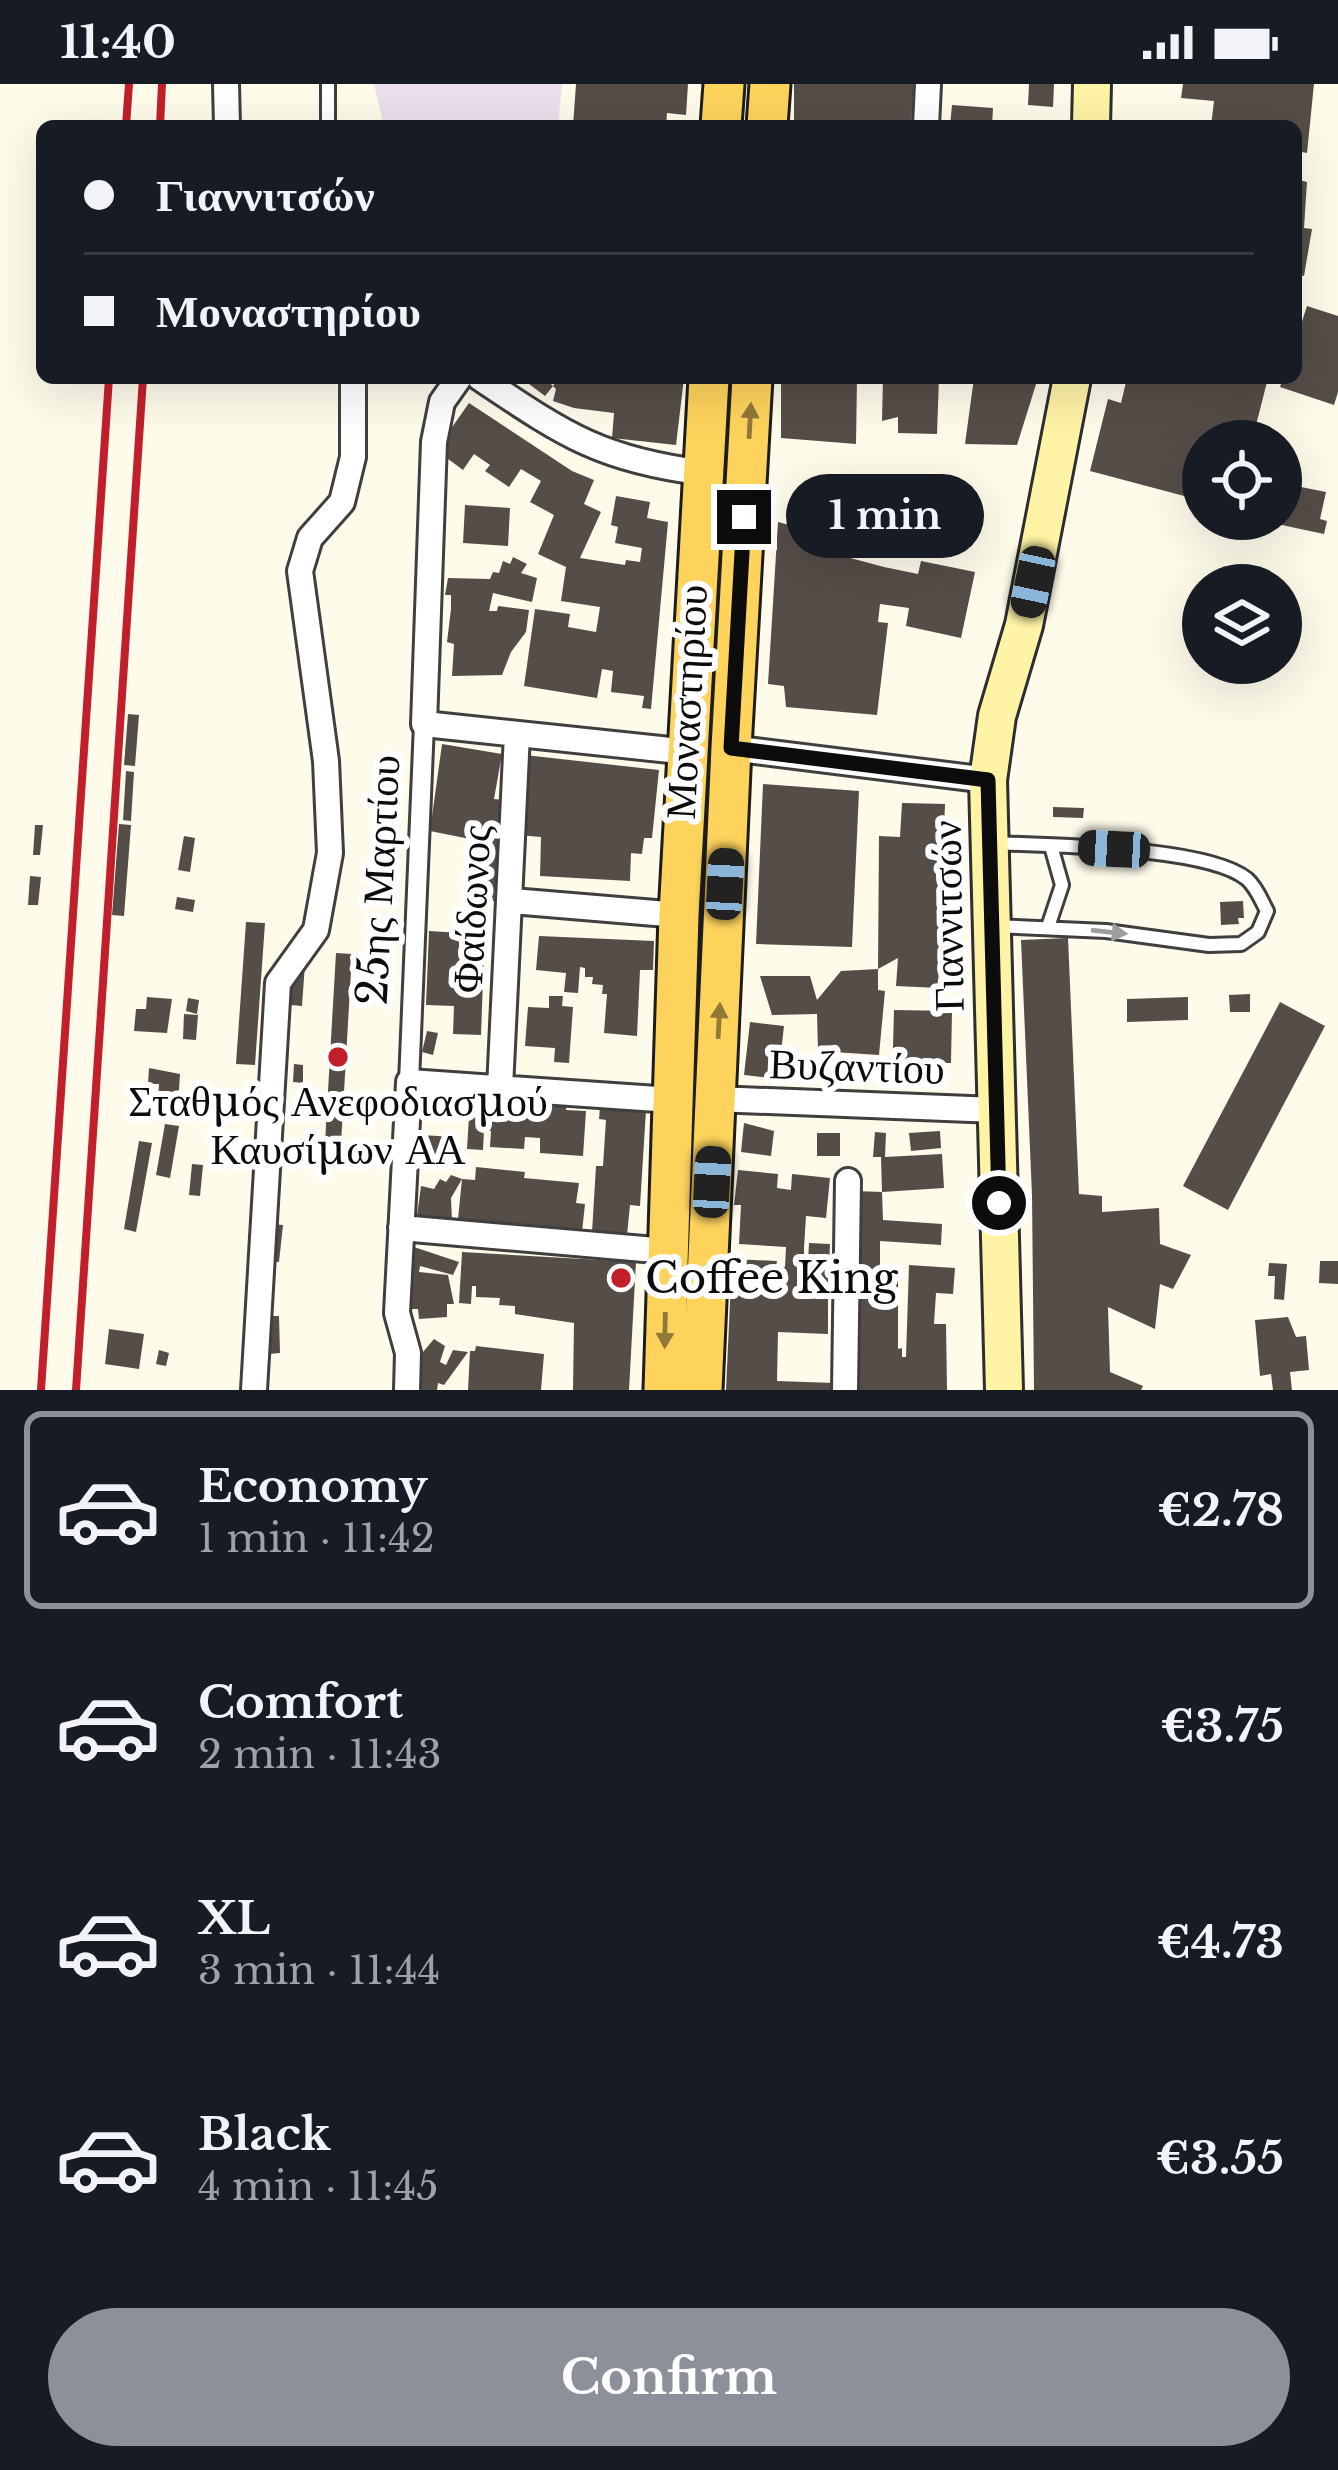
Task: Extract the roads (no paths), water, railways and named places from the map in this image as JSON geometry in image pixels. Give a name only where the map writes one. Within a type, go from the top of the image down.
[{"type":"main road","points":[[722,120],[724,84]]},
{"type":"main road","points":[[767,120],[770,84]]},
{"type":"main road","points":[[1091,120],[1092,84]]},
{"type":"main road","name":"Μοναστηρίου","points":[[664,1390],[679,915],[710,384]]},
{"type":"main road","name":"Μοναστηρίου","points":[[702,1390],[752,384]]},
{"type":"main road","name":"Γιαννιτσών","points":[[1004,1390],[988,780],[1071,384]]},
{"type":"street","points":[[226,84],[226,120]]},
{"type":"street","points":[[926,120],[928,84]]},
{"type":"street","points":[[254,1390],[278,983],[316,930],[330,853],[326,761],[300,571],[310,538],[342,502],[352,457],[353,384]]},
{"type":"street","name":"25ης Μαρτίου","points":[[406,1390],[408,1353],[398,1313],[434,442],[442,402],[455,384]]},
{"type":"street","points":[[490,384],[589,446],[648,466],[705,473]]},
{"type":"street","points":[[424,724],[689,752]]},
{"type":"street","name":"Φαίδωνος","points":[[500,1088],[517,734]]},
{"type":"street","points":[[731,748],[988,780]]},
{"type":"street","points":[[512,901],[679,915]]},
{"type":"street","points":[[409,1082],[672,1100]]},
{"type":"street","name":"Βυζαντίου","points":[[716,1099],[996,1110]]},
{"type":"street","points":[[845,1390],[848,1181]]},
{"type":"street","points":[[401,1228],[667,1251]]},
{"type":"lane","points":[[328,84],[328,120]]},
{"type":"lane","points":[[991,843],[1114,849],[1212,866],[1244,876],[1267,911],[1258,932],[1241,944],[992,926]]},
{"type":"lane","points":[[1048,927],[1062,885],[1051,846]]},
{"type":"railway","points":[[126,120],[129,84]]},
{"type":"railway","points":[[160,120],[162,84]]},
{"type":"railway","points":[[41,1390],[109,384]]},
{"type":"railway","points":[[76,1390],[143,384]]},
{"type":"place","name":"Σταθμός Ανεφοδιασμού Καυσίμων ΑΑ","points":[[338,1057]]},
{"type":"place","name":"Coffee King","points":[[621,1278]]}]
